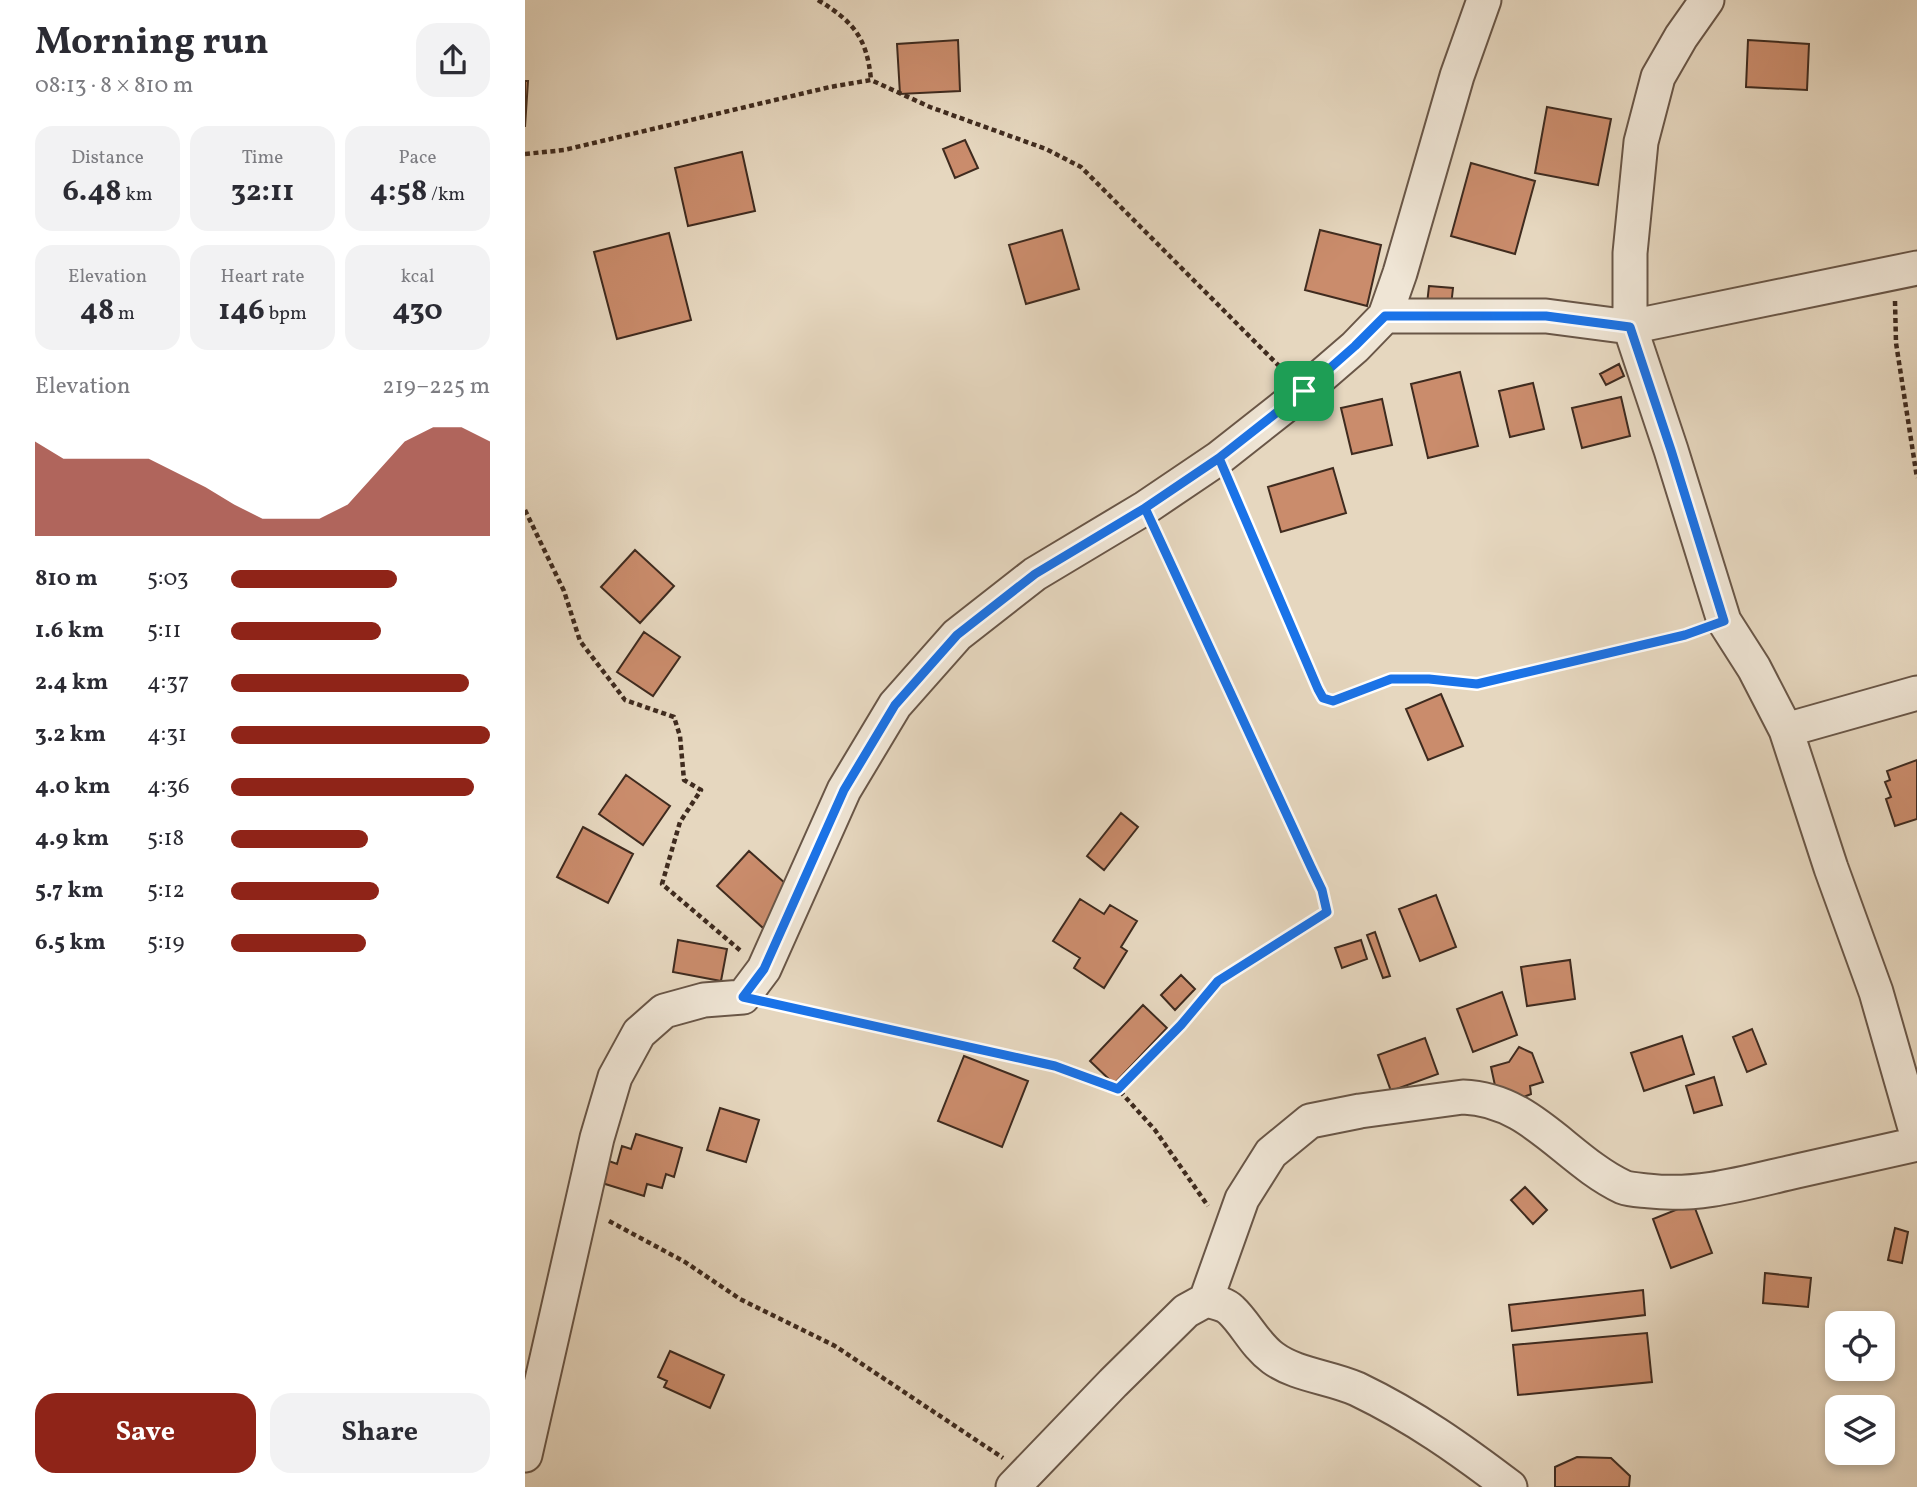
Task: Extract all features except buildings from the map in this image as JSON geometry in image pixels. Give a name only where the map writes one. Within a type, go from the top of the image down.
[{"type":"street","points":[[525,1455],[597,1138],[615,1077],[639,1033],[664,1011],[703,1000],[743,997],[764,969],[844,790],[895,705],[957,635],[1035,574],[1145,508],[1219,458],[1304,391],[1385,316],[1457,76],[1484,0]]},
{"type":"street","points":[[1707,0],[1658,77],[1641,142],[1630,253],[1630,327],[1724,621],[1754,668],[1786,730],[1831,868],[1876,992],[1917,1135]]},
{"type":"street","points":[[1385,316],[1546,316],[1630,327],[1906,270]]},
{"type":"street","points":[[1786,730],[1917,693]]},
{"type":"street","points":[[1020,1480],[1176,1320],[1206,1300],[1242,1199],[1271,1153],[1310,1121],[1360,1111],[1463,1097],[1480,1098],[1502,1104],[1545,1130],[1598,1173],[1626,1188],[1670,1194],[1738,1184],[1917,1144]]},
{"type":"street","points":[[1206,1300],[1229,1307],[1272,1358],[1297,1371],[1337,1380],[1392,1406],[1441,1435],[1510,1487]]},
{"type":"path","points":[[818,0],[838,12],[856,31],[867,50],[871,80]]},
{"type":"path","points":[[525,155],[564,150],[830,87],[871,80],[930,107],[1047,149],[1081,167],[1304,391]]},
{"type":"path","points":[[1906,270],[1895,342],[1917,478]]},
{"type":"path","points":[[1219,458],[1323,698],[1333,701],[1391,679],[1429,679],[1477,684],[1685,635],[1724,621]]},
{"type":"path","points":[[1118,1089],[1181,1025],[1218,981],[1327,912],[1322,890],[1145,508]]},
{"type":"path","points":[[525,510],[564,591],[580,641],[625,700],[674,717],[680,736],[684,779],[701,790],[680,822],[662,884],[704,922],[764,969]]},
{"type":"path","points":[[743,997],[1055,1066],[1118,1089],[1155,1130],[1196,1188],[1227,1239]]},
{"type":"path","points":[[582,1206],[685,1262],[740,1299],[835,1346],[1020,1480]]},
{"type":"route","points":[[1304,391],[1219,458],[1145,508],[1035,574],[957,635],[895,705],[844,790],[764,969],[743,997],[987,1049],[1055,1066],[1118,1089],[1181,1025],[1218,981],[1327,912],[1322,890],[1145,508],[1219,458],[1323,698],[1333,701],[1391,679],[1429,679],[1477,684],[1685,635],[1724,621],[1630,327],[1546,316],[1385,316],[1304,391]]}]
